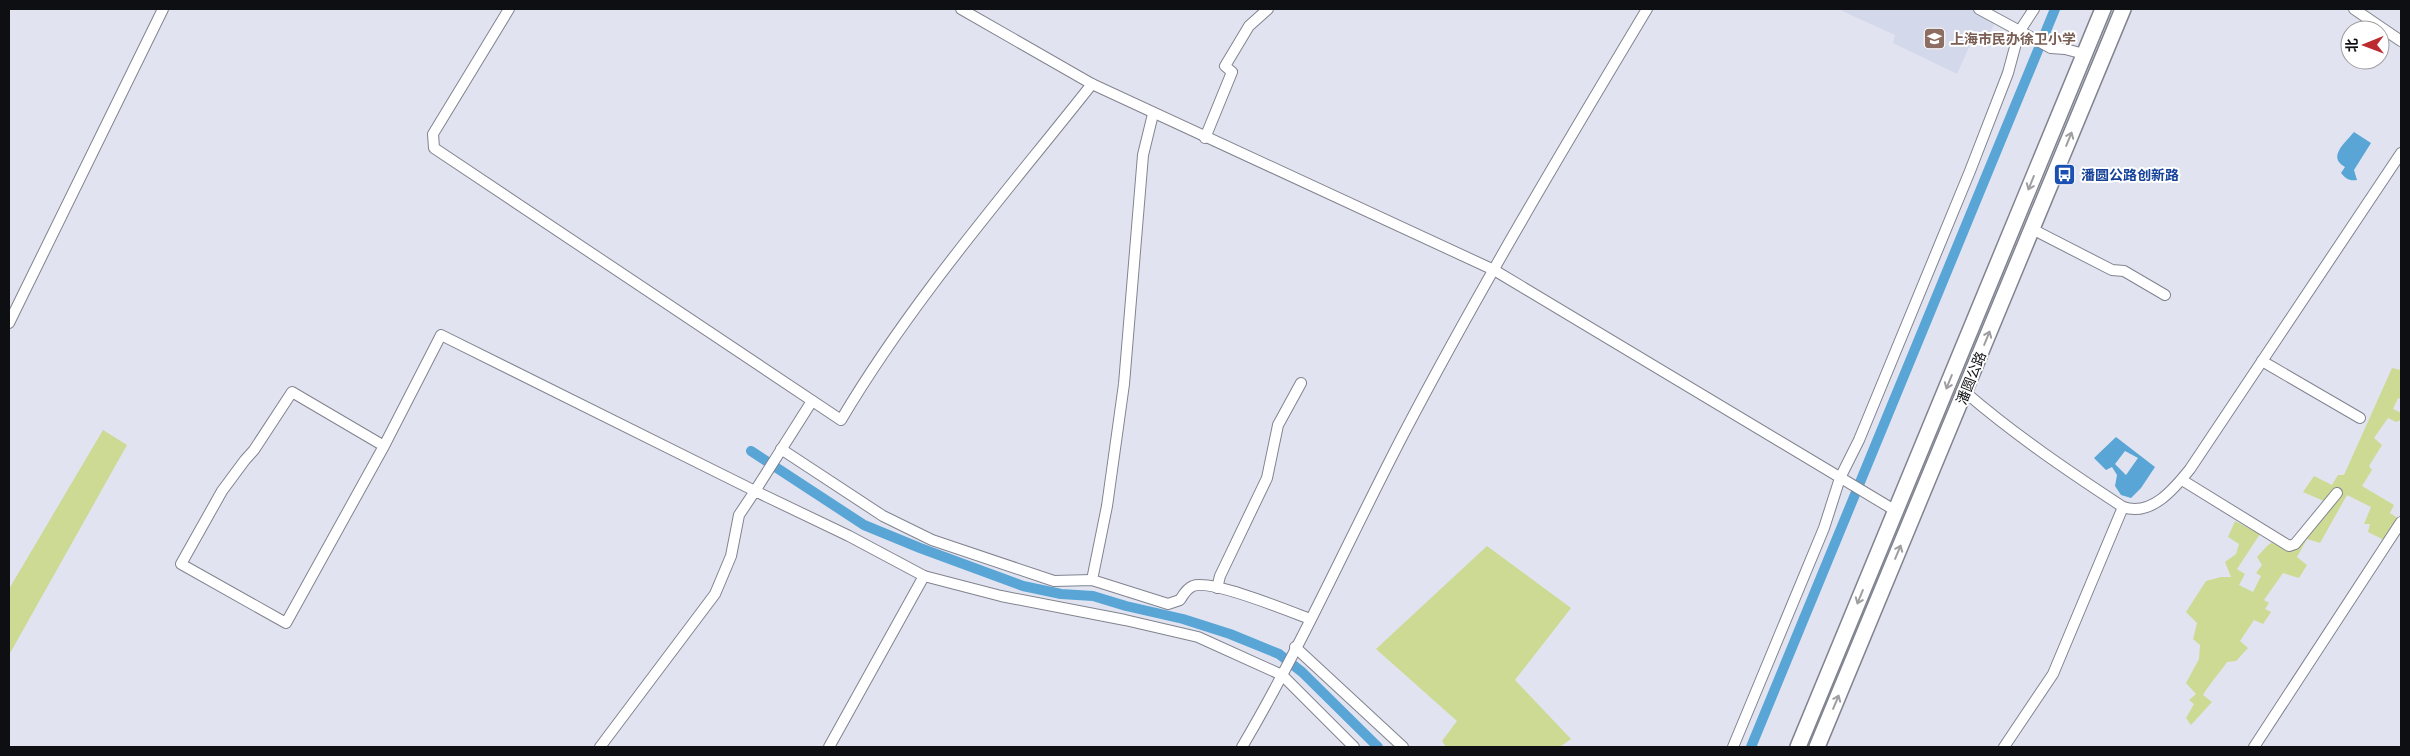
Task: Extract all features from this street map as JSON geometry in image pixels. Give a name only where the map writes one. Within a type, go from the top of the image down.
[{"type":"main road","name":"潘圆公路","points":[[1798,747],[2103,9]]},
{"type":"main road","name":"潘圆公路","points":[[1817,747],[2123,9]]},
{"type":"street","points":[[9,323],[163,9]]},
{"type":"street","points":[[509,9],[433,134],[434,148],[841,420],[870,371],[914,310],[1092,84]]},
{"type":"street","points":[[960,9],[1092,84],[1153,114],[1494,270],[1896,511]]},
{"type":"street","points":[[1205,138],[1232,72],[1225,66],[1249,26],[1268,9]]},
{"type":"street","points":[[1242,747],[1283,673],[1404,434],[1527,209],[1647,9]]},
{"type":"street","points":[[1979,9],[2051,48],[2065,49],[2084,54]]},
{"type":"street","points":[[1733,747],[1970,171],[2022,33],[2034,9]]},
{"type":"street","points":[[2354,9],[2401,41]]},
{"type":"street","points":[[1092,580],[1108,506],[1124,384],[1143,155],[1147,130],[1153,114]]},
{"type":"street","points":[[1965,392],[2005,426],[2123,507],[2133,511],[2143,510],[2163,498],[2182,480],[2401,153]]},
{"type":"street","points":[[2032,229],[2112,270],[2124,271],[2165,296]]},
{"type":"street","points":[[384,446],[292,392],[254,450],[222,491],[181,564],[286,623],[384,446],[441,335],[849,536],[924,576],[1001,596],[1125,620],[1198,637],[1283,673],[1354,747]]},
{"type":"street","points":[[2262,361],[2360,418]]},
{"type":"street","points":[[1217,588],[1220,576],[1267,478],[1278,425],[1301,383]]},
{"type":"street","points":[[600,747],[715,594],[732,556],[739,515],[812,401]]},
{"type":"street","points":[[781,449],[883,516],[932,540],[1054,581],[1092,580],[1168,604],[1180,600],[1188,588],[1193,585],[1217,588],[1248,596],[1310,619]]},
{"type":"street","points":[[2182,480],[2289,546],[2295,544],[2336,493]]},
{"type":"street","points":[[2004,747],[2053,674],[2123,507]]},
{"type":"street","points":[[2254,747],[2401,522]]},
{"type":"street","points":[[829,747],[924,576]]},
{"type":"street","points":[[1295,649],[1403,747]]},
{"type":"shaded area","name":"上海市民办徐卫小学","points":[[1843,9],[1991,9],[1999,13],[1986,42],[1975,34],[1957,74],[1893,43],[1895,35],[1842,11]]},
{"type":"green space","points":[[2392,368],[2401,370],[2401,399],[2398,398],[2393,409],[2401,413],[2401,420],[2396,422],[2388,418],[2374,438],[2382,445],[2369,466],[2372,470],[2362,486],[2394,505],[2390,513],[2399,519],[2384,540],[2368,532],[2370,524],[2364,524],[2371,507],[2347,495],[2320,543],[2307,539],[2297,557],[2307,565],[2299,578],[2283,573],[2264,600],[2269,603],[2265,609],[2271,612],[2263,624],[2254,620],[2240,641],[2248,648],[2236,661],[2227,662],[2209,686],[2203,695],[2212,702],[2191,725],[2186,718],[2194,704],[2189,700],[2196,694],[2186,683],[2199,659],[2200,645],[2193,639],[2197,623],[2186,612],[2206,581],[2221,577],[2231,577],[2225,562],[2236,554],[2239,544],[2228,537],[2235,521],[2260,534],[2237,569],[2245,574],[2239,585],[2253,592],[2261,576],[2256,573],[2262,565],[2257,557],[2267,546],[2278,538],[2293,543],[2311,533],[2333,505],[2303,492],[2314,476],[2332,485],[2338,475],[2344,475]]},
{"type":"green space","points":[[103,430],[127,445],[9,655],[9,589]]},
{"type":"green space","points":[[1487,546],[1571,608],[1515,680],[1571,739],[1560,747],[1446,747],[1442,741],[1457,721],[1376,649]]},
{"type":"water","points":[[2354,132],[2371,143],[2354,170],[2357,180],[2344,177],[2341,173],[2345,167],[2338,159],[2339,150]]},
{"type":"water","points":[[2116,437],[2155,467],[2141,488],[2131,498],[2121,495],[2115,486],[2117,475],[2112,467],[2106,470],[2094,458]],"holes":[[[2125,451],[2138,458],[2126,475],[2115,464]]]},
{"type":"waterway","points":[[1751,747],[2055,9]]},
{"type":"waterway","points":[[751,451],[864,525],[920,548],[1023,586],[1061,594],[1093,596],[1126,606],[1183,619],[1230,634],[1279,654],[1302,672],[1378,747]]},
{"type":"place","name":"上海市民办徐卫小学","points":[[1934,39]]},
{"type":"place","name":"潘圆公路创新路","points":[[2065,175]]}]
